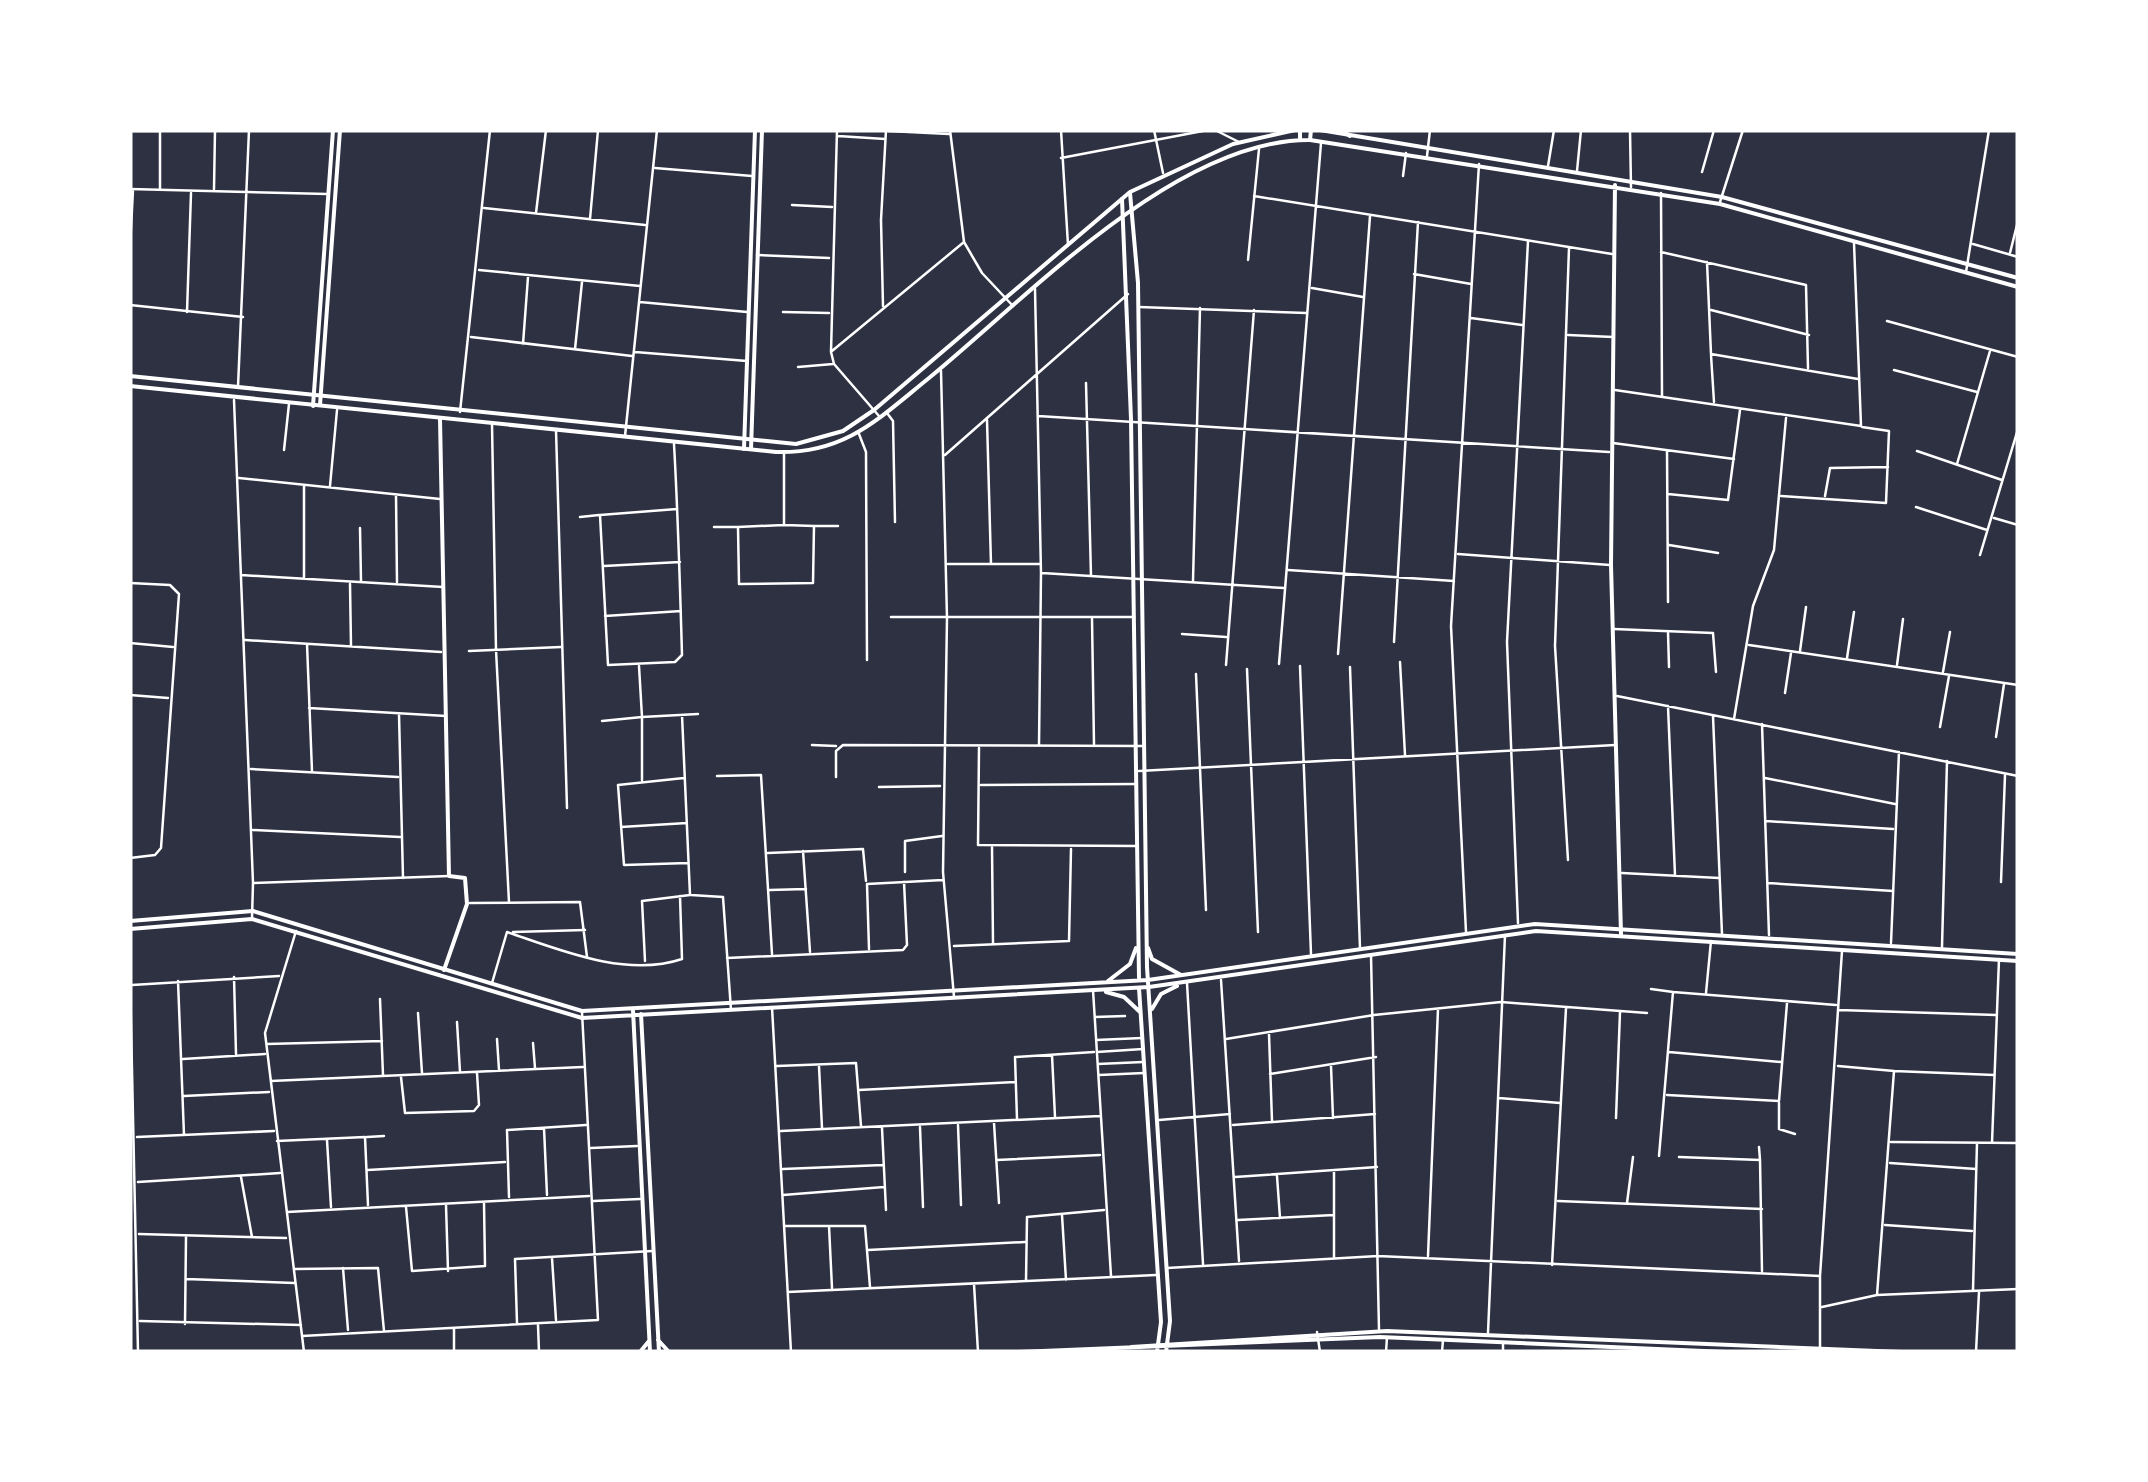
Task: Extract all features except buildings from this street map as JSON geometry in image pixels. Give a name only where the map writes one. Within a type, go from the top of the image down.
[{"type":"street","points":[[130,131],[160,130],[160,190]]},
{"type":"street","points":[[214,191],[215,130]]},
{"type":"street","points":[[238,388],[249,130]]},
{"type":"street","points":[[317,396],[328,194],[336,130]]},
{"type":"street","points":[[316,406],[336,130]]},
{"type":"street","points":[[460,412],[490,130]]},
{"type":"street","points":[[536,214],[546,130]]},
{"type":"street","points":[[590,220],[598,130]]},
{"type":"street","points":[[625,437],[657,130]]},
{"type":"street","points":[[744,448],[749,255],[758,130]]},
{"type":"street","points":[[752,449],[758,130]]},
{"type":"street","points":[[884,306],[880,287],[886,130],[950,132],[964,242],[982,273],[1014,307]]},
{"type":"street","points":[[1061,130],[1064,235],[1068,247]]},
{"type":"street","points":[[1154,130],[1164,173]]},
{"type":"street","points":[[1061,158],[1208,130]]},
{"type":"street","points":[[1215,130],[1239,142]]},
{"type":"street","points":[[130,376],[625,429],[745,440],[822,441],[874,410],[1130,192],[1164,173],[1239,142],[1272,132],[1298,130],[1300,140]]},
{"type":"street","points":[[1310,140],[1311,130]]},
{"type":"street","points":[[1320,130],[1722,197],[2018,278]]},
{"type":"street","points":[[1341,130],[1350,136]]},
{"type":"street","points":[[1427,156],[1430,130]]},
{"type":"street","points":[[1547,167],[1554,130]]},
{"type":"street","points":[[1577,171],[1581,130]]},
{"type":"street","points":[[1630,130],[1632,188]]},
{"type":"street","points":[[1702,172],[1714,130]]},
{"type":"street","points":[[1720,204],[1743,130]]},
{"type":"street","points":[[1966,272],[1989,130]]},
{"type":"street","points":[[880,418],[834,364],[830,352],[831,258],[837,133],[886,138]]},
{"type":"street","points":[[130,386],[784,452],[825,449],[880,418],[1163,188],[1260,149],[1300,140],[1427,156],[1720,204],[2018,286]]},
{"type":"street","points":[[1279,664],[1321,141]]},
{"type":"street","points":[[1248,260],[1260,149]]},
{"type":"street","points":[[1403,176],[1406,153]]},
{"type":"street","points":[[1466,937],[1451,658],[1479,164]]},
{"type":"street","points":[[654,168],[754,176]]},
{"type":"street","points":[[1615,185],[1612,628],[1621,934]]},
{"type":"street","points":[[130,248],[131,189],[328,194]]},
{"type":"street","points":[[187,312],[190,190]]},
{"type":"street","points":[[1130,192],[1138,307],[1146,944],[1166,1268],[1167,1348]]},
{"type":"street","points":[[1660,193],[1662,396]]},
{"type":"street","points":[[1254,196],[1612,254]]},
{"type":"street","points":[[1122,199],[1131,418],[1139,988],[1152,1238],[1161,1322],[1158,1348]]},
{"type":"street","points":[[792,204],[834,206]]},
{"type":"street","points":[[484,208],[647,225]]},
{"type":"street","points":[[1401,220],[1402,212]]},
{"type":"street","points":[[1338,654],[1370,216]]},
{"type":"street","points":[[2010,254],[2018,221]]},
{"type":"street","points":[[1394,642],[1418,222]]},
{"type":"street","points":[[1854,240],[1861,426]]},
{"type":"street","points":[[1518,925],[1509,752],[1511,558],[1528,241]]},
{"type":"street","points":[[830,352],[964,242]]},
{"type":"street","points":[[1972,244],[2018,257]]},
{"type":"street","points":[[1568,860],[1555,646],[1570,248]]},
{"type":"street","points":[[1660,252],[1806,285],[1808,370]]},
{"type":"street","points":[[749,255],[831,258]]},
{"type":"street","points":[[1708,262],[1714,404]]},
{"type":"street","points":[[478,270],[640,286]]},
{"type":"street","points":[[1413,274],[1472,284]]},
{"type":"street","points":[[523,344],[528,275]]},
{"type":"street","points":[[575,350],[582,281]]},
{"type":"street","points":[[1311,288],[1362,298]]},
{"type":"street","points":[[1034,289],[1042,573],[1039,745]]},
{"type":"street","points":[[944,456],[1037,370],[1128,294]]},
{"type":"street","points":[[639,302],[749,312]]},
{"type":"street","points":[[130,306],[243,318]]},
{"type":"street","points":[[1138,307],[1308,313]]},
{"type":"street","points":[[1193,582],[1200,308]]},
{"type":"street","points":[[1226,665],[1254,310]]},
{"type":"street","points":[[1710,310],[1809,335]]},
{"type":"street","points":[[784,312],[830,312]]},
{"type":"street","points":[[1470,318],[1522,325]]},
{"type":"street","points":[[1887,320],[2018,357]]},
{"type":"street","points":[[1566,335],[1613,338]]},
{"type":"street","points":[[470,337],[575,350],[748,362]]},
{"type":"street","points":[[1957,464],[1990,350]]},
{"type":"street","points":[[1711,354],[1859,380]]},
{"type":"street","points":[[798,366],[834,364]]},
{"type":"street","points":[[941,368],[947,618],[943,836],[954,999]]},
{"type":"street","points":[[1894,370],[1978,393]]},
{"type":"street","points":[[1086,383],[1090,576]]},
{"type":"street","points":[[1614,390],[1889,431],[1886,503],[1779,496]]},
{"type":"street","points":[[234,398],[250,769],[252,919]]},
{"type":"street","points":[[284,450],[289,404]]},
{"type":"street","points":[[1668,494],[1728,500],[1740,408]]},
{"type":"street","points":[[330,486],[338,409]]},
{"type":"street","points":[[886,412],[894,421],[895,522]]},
{"type":"street","points":[[1038,416],[1131,418],[1611,452]]},
{"type":"street","points":[[1734,719],[1756,591],[1774,550],[1786,416]]},
{"type":"street","points":[[987,418],[991,564]]},
{"type":"street","points":[[440,419],[449,876]]},
{"type":"street","points":[[492,424],[496,650],[509,902]]},
{"type":"street","points":[[1980,555],[2018,429]]},
{"type":"street","points":[[556,430],[567,808]]},
{"type":"street","points":[[858,432],[866,452],[867,660]]},
{"type":"street","points":[[600,515],[608,665],[680,660],[674,442]]},
{"type":"street","points":[[1612,443],[1735,459]]},
{"type":"street","points":[[1668,451],[1668,602]]},
{"type":"street","points":[[1916,451],[2004,480]]},
{"type":"street","points":[[784,452],[784,525]]},
{"type":"street","points":[[1825,497],[1830,468],[1890,466]]},
{"type":"street","points":[[238,478],[441,500]]},
{"type":"street","points":[[304,484],[304,580]]},
{"type":"street","points":[[396,494],[396,585]]},
{"type":"street","points":[[1916,506],[1988,531]]},
{"type":"street","points":[[580,517],[678,509]]},
{"type":"street","points":[[1993,518],[2018,525]]},
{"type":"street","points":[[738,527],[737,580],[745,586],[813,582],[814,526]]},
{"type":"street","points":[[714,528],[838,526]]},
{"type":"street","points":[[360,528],[361,582]]},
{"type":"street","points":[[1667,544],[1718,553]]},
{"type":"street","points":[[1456,554],[1612,565]]},
{"type":"street","points":[[602,566],[680,562]]},
{"type":"street","points":[[946,564],[1041,564]]},
{"type":"street","points":[[1286,570],[1454,581]]},
{"type":"street","points":[[1042,573],[1285,588]]},
{"type":"street","points":[[240,574],[444,588]]},
{"type":"street","points":[[130,583],[177,589],[161,848],[155,855],[130,858]]},
{"type":"street","points":[[350,583],[351,646]]},
{"type":"street","points":[[1800,653],[1806,607]]},
{"type":"street","points":[[604,616],[681,612]]},
{"type":"street","points":[[1846,659],[1854,612]]},
{"type":"street","points":[[891,617],[1134,617]]},
{"type":"street","points":[[1092,619],[1094,746]]},
{"type":"street","points":[[1896,667],[1903,619]]},
{"type":"street","points":[[1612,628],[1713,634],[1716,672]]},
{"type":"street","points":[[1668,631],[1669,667]]},
{"type":"street","points":[[1942,674],[1950,632]]},
{"type":"street","points":[[1182,634],[1228,638]]},
{"type":"street","points":[[243,640],[444,653]]},
{"type":"street","points":[[130,643],[175,647]]},
{"type":"street","points":[[307,643],[312,773]]},
{"type":"street","points":[[1747,645],[2018,685]]},
{"type":"street","points":[[469,651],[561,648]]},
{"type":"street","points":[[1784,693],[1791,652]]},
{"type":"street","points":[[1400,662],[1406,757]]},
{"type":"street","points":[[639,664],[642,781]]},
{"type":"street","points":[[1300,666],[1311,956]]},
{"type":"street","points":[[1350,667],[1360,949]]},
{"type":"street","points":[[1248,669],[1258,932]]},
{"type":"street","points":[[1196,674],[1206,910]]},
{"type":"street","points":[[1940,728],[1950,675]]},
{"type":"street","points":[[1996,737],[2004,682]]},
{"type":"street","points":[[130,695],[169,698]]},
{"type":"street","points":[[1616,696],[2018,776]]},
{"type":"street","points":[[1668,706],[1675,874]]},
{"type":"street","points":[[309,708],[446,716]]},
{"type":"street","points":[[399,714],[403,880]]},
{"type":"street","points":[[602,721],[698,714]]},
{"type":"street","points":[[682,715],[690,895]]},
{"type":"street","points":[[1713,715],[1722,934]]},
{"type":"street","points":[[1762,724],[1770,937]]},
{"type":"street","points":[[812,745],[1144,746]]},
{"type":"street","points":[[1137,771],[1617,745]]},
{"type":"street","points":[[836,778],[838,746]]},
{"type":"street","points":[[978,746],[976,842],[992,847],[1138,846]]},
{"type":"street","points":[[1891,945],[1899,752]]},
{"type":"street","points":[[1942,948],[1948,762]]},
{"type":"street","points":[[250,769],[400,777]]},
{"type":"street","points":[[2001,882],[2004,773]]},
{"type":"street","points":[[717,776],[761,774],[772,955]]},
{"type":"street","points":[[686,778],[618,785],[624,865],[688,863]]},
{"type":"street","points":[[1764,778],[1896,804]]},
{"type":"street","points":[[979,785],[1138,784]]},
{"type":"street","points":[[880,787],[942,786]]},
{"type":"street","points":[[1765,821],[1896,830]]},
{"type":"street","points":[[619,827],[687,823]]},
{"type":"street","points":[[252,830],[401,836]]},
{"type":"street","points":[[904,872],[905,842],[943,836]]},
{"type":"street","points":[[992,847],[993,944]]},
{"type":"street","points":[[953,946],[1069,941],[1071,847]]},
{"type":"street","points":[[767,853],[862,849],[869,951]]},
{"type":"street","points":[[802,851],[810,954]]},
{"type":"street","points":[[1620,873],[1720,878]]},
{"type":"street","points":[[253,883],[464,878],[468,904],[442,977]]},
{"type":"street","points":[[867,884],[944,880]]},
{"type":"street","points":[[727,958],[903,950],[908,945],[904,882]]},
{"type":"street","points":[[1766,883],[1893,892]]},
{"type":"street","points":[[768,890],[806,888]]},
{"type":"street","points":[[645,962],[642,901],[690,895],[723,898],[731,1010]]},
{"type":"street","points":[[507,932],[588,959],[682,959],[680,896]]},
{"type":"street","points":[[468,904],[574,899],[583,908],[588,959]]},
{"type":"street","points":[[130,921],[253,911],[582,1014]]},
{"type":"street","points":[[130,928],[252,919],[442,977],[582,1014],[641,1016],[1184,984],[1371,955],[1518,925],[1621,927],[1999,960],[2018,957]]},
{"type":"street","points":[[1488,1341],[1504,927]]},
{"type":"street","points":[[296,930],[269,1013],[265,1044],[304,1352]]},
{"type":"street","points":[[507,932],[585,930]]},
{"type":"street","points":[[633,1013],[641,1009],[730,1002],[1148,980],[1360,949],[1536,931],[1891,945],[2018,957]]},
{"type":"street","points":[[492,984],[507,932]]},
{"type":"street","points":[[1706,995],[1712,933]]},
{"type":"street","points":[[1096,983],[1116,979],[1130,964],[1138,943]]},
{"type":"street","points":[[1146,944],[1152,959],[1171,973],[1187,976]]},
{"type":"street","points":[[1820,1350],[1820,1276],[1843,946]]},
{"type":"street","points":[[1370,948],[1376,1057],[1380,1334]]},
{"type":"street","points":[[403,965],[405,957]]},
{"type":"street","points":[[1992,1143],[1999,960]]},
{"type":"street","points":[[1220,971],[1239,1263]]},
{"type":"street","points":[[130,976],[138,1352]]},
{"type":"street","points":[[131,986],[234,976],[281,977]]},
{"type":"street","points":[[234,976],[236,1056]]},
{"type":"street","points":[[178,981],[184,1135]]},
{"type":"street","points":[[1096,983],[1096,1064],[1111,1278]]},
{"type":"street","points":[[1150,1012],[1161,994],[1184,984]]},
{"type":"street","points":[[1184,984],[1203,1266]]},
{"type":"street","points":[[1651,988],[1838,1007],[1996,1015]]},
{"type":"street","points":[[1096,991],[1124,997],[1140,1012]]},
{"type":"street","points":[[1659,1156],[1672,992]]},
{"type":"street","points":[[380,999],[383,1076]]},
{"type":"street","points":[[772,1001],[791,1352]]},
{"type":"street","points":[[1788,1001],[1779,1129],[1795,1134]]},
{"type":"street","points":[[1226,1038],[1374,1015],[1502,1002],[1647,1012]]},
{"type":"street","points":[[1552,1265],[1566,1007]]},
{"type":"street","points":[[641,1009],[659,1352]]},
{"type":"street","points":[[1428,1258],[1438,1009]]},
{"type":"street","points":[[1616,1118],[1620,1011]]},
{"type":"street","points":[[418,1012],[422,1074]]},
{"type":"street","points":[[633,1013],[650,1352]]},
{"type":"street","points":[[302,1336],[598,1320],[582,1014]]},
{"type":"street","points":[[1094,1017],[1125,1016]]},
{"type":"street","points":[[457,1022],[460,1073]]},
{"type":"street","points":[[1269,1033],[1272,1122]]},
{"type":"street","points":[[1095,1040],[1142,1038]]},
{"type":"street","points":[[496,1039],[499,1071]]},
{"type":"street","points":[[265,1044],[382,1041]]},
{"type":"street","points":[[533,1043],[535,1070]]},
{"type":"street","points":[[1017,1120],[1015,1057],[1142,1049]]},
{"type":"street","points":[[1668,1052],[1783,1062]]},
{"type":"street","points":[[182,1059],[266,1054]]},
{"type":"street","points":[[1052,1054],[1055,1117]]},
{"type":"street","points":[[1270,1074],[1376,1057]]},
{"type":"street","points":[[1096,1064],[1144,1062]]},
{"type":"street","points":[[776,1066],[856,1063],[861,1128]]},
{"type":"street","points":[[818,1064],[822,1130]]},
{"type":"street","points":[[1331,1065],[1333,1118]]},
{"type":"street","points":[[268,1081],[584,1066]]},
{"type":"street","points":[[1836,1066],[1994,1075]]},
{"type":"street","points":[[1877,1295],[1894,1071]]},
{"type":"street","points":[[401,1076],[402,1108],[409,1114],[478,1110],[477,1072]]},
{"type":"street","points":[[1097,1076],[1155,1077]]},
{"type":"street","points":[[858,1090],[1015,1082]]},
{"type":"street","points":[[182,1096],[270,1092]]},
{"type":"street","points":[[1664,1095],[1779,1101]]},
{"type":"street","points":[[1497,1098],[1561,1103]]},
{"type":"street","points":[[1158,1120],[1230,1114]]},
{"type":"street","points":[[1231,1125],[1376,1114]]},
{"type":"street","points":[[780,1132],[1100,1116]]},
{"type":"street","points":[[994,1121],[999,1203]]},
{"type":"street","points":[[510,1200],[507,1130],[588,1124]]},
{"type":"street","points":[[958,1124],[961,1205]]},
{"type":"street","points":[[920,1126],[923,1208]]},
{"type":"street","points":[[544,1127],[548,1198]]},
{"type":"street","points":[[882,1127],[886,1210]]},
{"type":"street","points":[[135,1137],[274,1131]]},
{"type":"street","points":[[276,1141],[384,1136]]},
{"type":"street","points":[[365,1137],[368,1207]]},
{"type":"street","points":[[327,1138],[331,1209]]},
{"type":"street","points":[[1890,1142],[2018,1143]]},
{"type":"street","points":[[1973,1290],[1977,1143]]},
{"type":"street","points":[[589,1148],[637,1146]]},
{"type":"street","points":[[1759,1147],[1762,1272]]},
{"type":"street","points":[[997,1160],[1102,1155]]},
{"type":"street","points":[[1627,1204],[1633,1157]]},
{"type":"street","points":[[1680,1157],[1760,1160]]},
{"type":"street","points":[[367,1170],[507,1162]]},
{"type":"street","points":[[1889,1163],[1976,1169]]},
{"type":"street","points":[[782,1169],[883,1165]]},
{"type":"street","points":[[1234,1177],[1377,1168]]},
{"type":"street","points":[[1334,1170],[1334,1258]]},
{"type":"street","points":[[136,1182],[280,1172]]},
{"type":"street","points":[[1277,1174],[1280,1218]]},
{"type":"street","points":[[241,1176],[252,1237]]},
{"type":"street","points":[[783,1194],[884,1188]]},
{"type":"street","points":[[286,1212],[592,1196]]},
{"type":"street","points":[[592,1202],[640,1198]]},
{"type":"street","points":[[406,1205],[412,1270],[448,1271],[485,1266],[484,1201]]},
{"type":"street","points":[[1557,1201],[1762,1209]]},
{"type":"street","points":[[446,1203],[448,1271]]},
{"type":"street","points":[[1026,1281],[1027,1218],[1106,1210]]},
{"type":"street","points":[[1062,1213],[1066,1280]]},
{"type":"street","points":[[1236,1220],[1334,1215]]},
{"type":"street","points":[[829,1224],[832,1290]]},
{"type":"street","points":[[784,1226],[865,1226],[870,1288]]},
{"type":"street","points":[[1884,1226],[1974,1231]]},
{"type":"street","points":[[138,1234],[289,1238]]},
{"type":"street","points":[[185,1324],[186,1236]]},
{"type":"street","points":[[868,1250],[1026,1242]]},
{"type":"street","points":[[516,1324],[515,1259],[653,1251]]},
{"type":"street","points":[[552,1256],[556,1323]]},
{"type":"street","points":[[1166,1268],[1378,1256],[1820,1276]]},
{"type":"street","points":[[342,1267],[348,1333]]},
{"type":"street","points":[[294,1269],[378,1268],[384,1331]]},
{"type":"street","points":[[788,1292],[1158,1275]]},
{"type":"street","points":[[186,1279],[295,1283]]},
{"type":"street","points":[[974,1284],[978,1352]]},
{"type":"street","points":[[1820,1307],[1877,1295],[2018,1289]]},
{"type":"street","points":[[1976,1352],[1979,1290]]},
{"type":"street","points":[[138,1320],[300,1325]]},
{"type":"street","points":[[538,1324],[539,1352]]},
{"type":"street","points":[[454,1328],[454,1352]]},
{"type":"street","points":[[1167,1348],[1318,1334],[1488,1333],[1902,1352]]},
{"type":"street","points":[[1018,1352],[1206,1346],[1318,1334]]},
{"type":"street","points":[[1318,1334],[1320,1352]]},
{"type":"street","points":[[1387,1334],[1614,1350],[1727,1352]]},
{"type":"street","points":[[1386,1352],[1387,1334]]},
{"type":"street","points":[[1442,1352],[1443,1338]]},
{"type":"street","points":[[1614,1350],[1615,1338]]},
{"type":"street","points":[[658,1340],[669,1352]]},
{"type":"street","points":[[640,1352],[649,1341]]},
{"type":"street","points":[[1503,1342],[1503,1352]]}]
